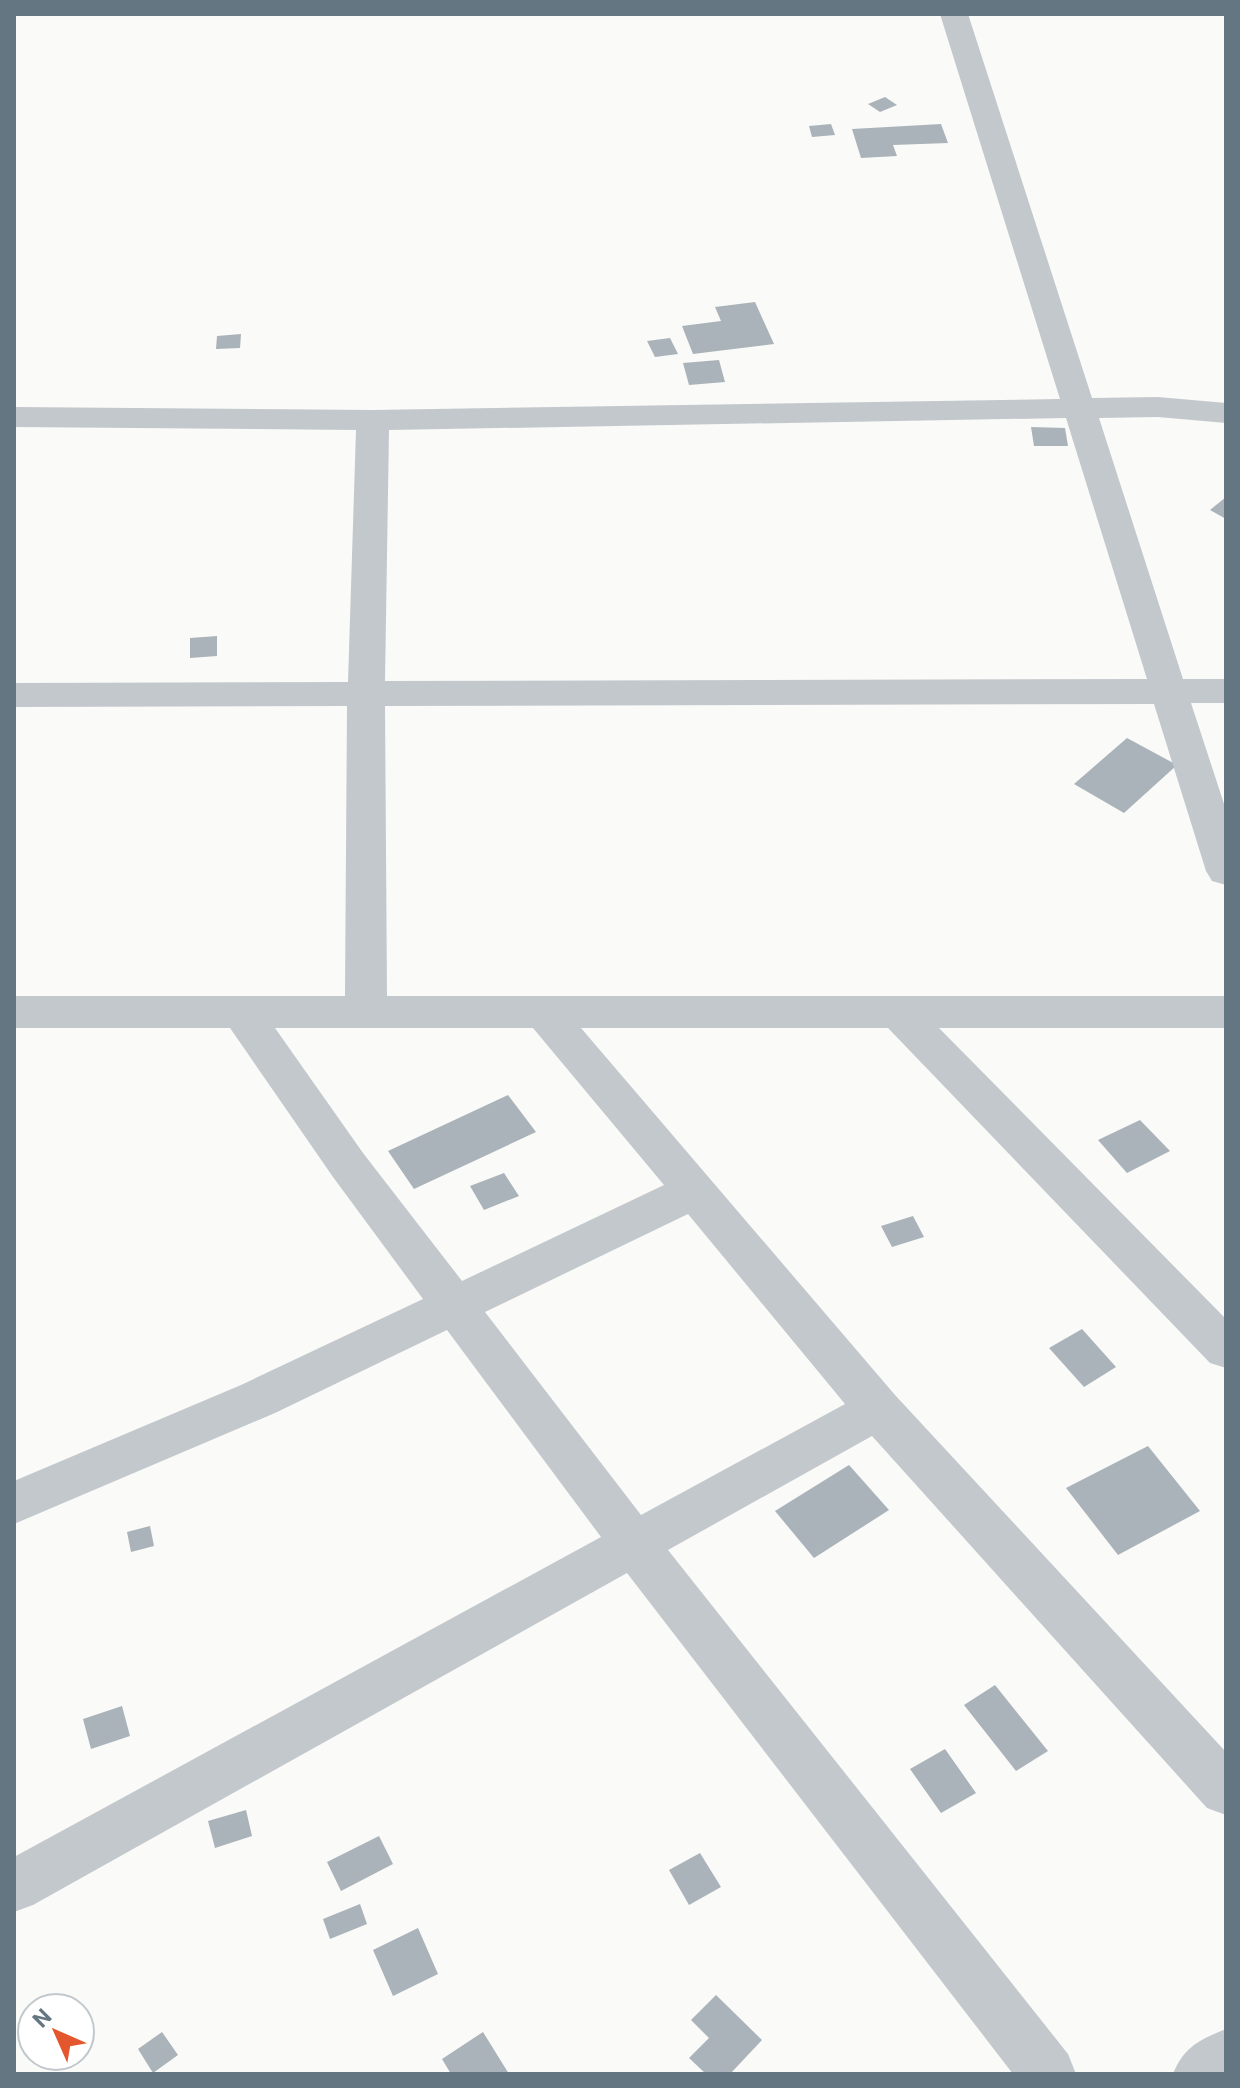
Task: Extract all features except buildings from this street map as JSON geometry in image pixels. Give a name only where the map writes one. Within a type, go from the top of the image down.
[{"type":"street","points":[[954,14],[1226,871]]},
{"type":"street","points":[[14,417],[373,420],[1158,407],[1226,413]]},
{"type":"street","points":[[366,1013],[366,694],[373,420]]},
{"type":"street","points":[[14,695],[1226,691]]},
{"type":"street","points":[[14,1012],[1226,1012]]},
{"type":"street","points":[[544,1012],[878,1409],[1226,1790]]},
{"type":"street","points":[[898,1012],[1226,1349]]},
{"type":"street","points":[[243,1014],[348,1165],[455,1306],[1048,2074]]},
{"type":"street","points":[[14,1503],[258,1399],[694,1191]]},
{"type":"street","points":[[14,1886],[878,1409]]},
{"type":"street","points":[[1201,2074],[1226,2057]]}]
